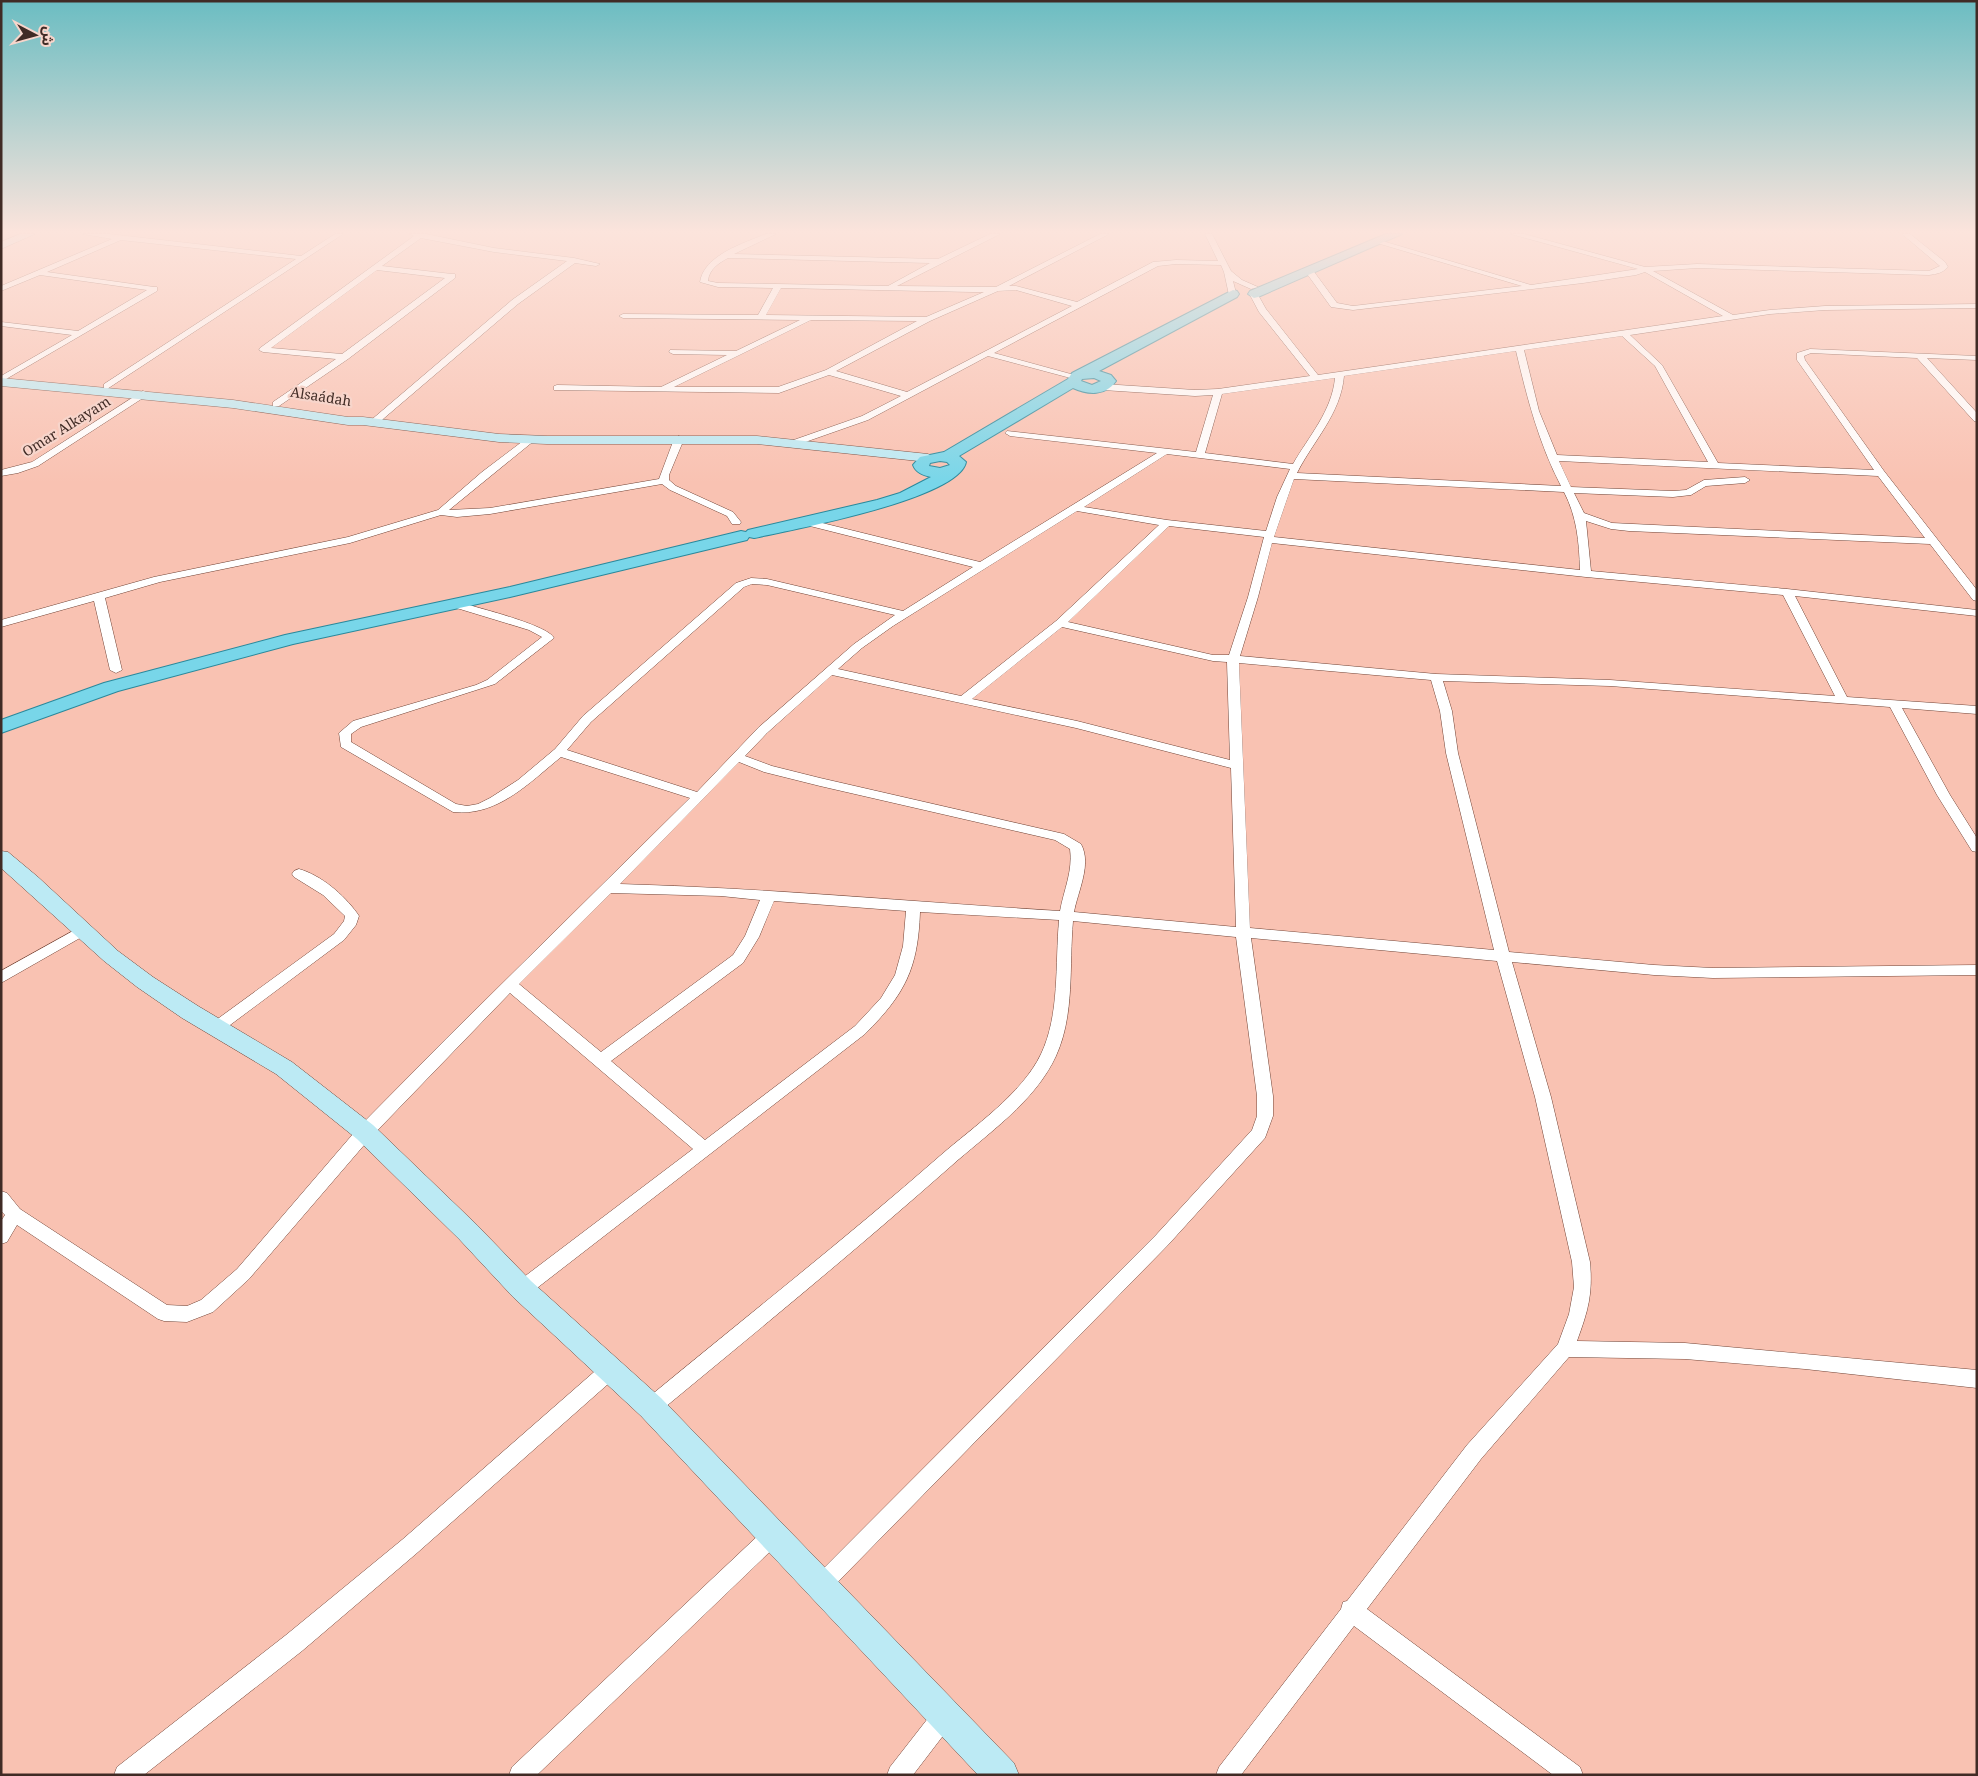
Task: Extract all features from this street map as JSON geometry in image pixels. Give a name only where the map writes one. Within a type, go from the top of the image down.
[{"type":"main road","points":[[1,715],[116,670],[688,538],[742,527],[806,522],[906,496],[1078,380],[1201,317]]},
{"type":"main road","points":[[1,727],[138,678],[290,639],[454,604],[742,527],[889,491],[917,478],[925,464],[937,473],[1010,433],[1078,380],[1106,382],[1126,363],[1206,317]]},
{"type":"street","points":[[3,379],[106,317]]},
{"type":"street","points":[[107,386],[212,317]]},
{"type":"street","points":[[309,317],[263,350],[345,357]]},
{"type":"street","points":[[276,404],[345,357],[398,317]]},
{"type":"street","points":[[368,422],[497,317]]},
{"type":"street","points":[[745,317],[927,319]]},
{"type":"street","points":[[557,388],[774,390],[829,372],[932,317]]},
{"type":"street","points":[[791,444],[866,418],[1056,317]]},
{"type":"street","points":[[1267,317],[1316,378]]},
{"type":"street","points":[[1106,382],[1141,388],[1195,393],[1218,392],[1740,317]]},
{"type":"street","points":[[660,390],[810,318]]},
{"type":"street","points":[[1,324],[79,333]]},
{"type":"street","points":[[1623,333],[1658,365],[1714,464]]},
{"type":"street","points":[[1519,348],[1535,411],[1553,458],[1579,515],[1583,530],[1586,574]]},
{"type":"street","points":[[673,352],[736,353]]},
{"type":"street","points":[[1977,358],[1810,352],[1800,355],[1801,360],[1881,473],[1977,598]]},
{"type":"street","points":[[988,354],[1078,380]]},
{"type":"street","points":[[1920,356],[1977,419]]},
{"type":"street","points":[[829,372],[908,395]]},
{"type":"street","points":[[821,1585],[1155,1247],[1259,1133],[1265,1116],[1264,1096],[1243,932],[1234,659],[1268,536],[1294,471],[1319,432],[1336,399],[1340,374]]},
{"type":"street","name":"Alsaádah","points":[[3,379],[107,386],[276,404],[356,417],[368,422]]},
{"type":"street","name":"Alsaádah","points":[[3,379],[263,407],[348,421],[368,422]]},
{"type":"street","points":[[1200,456],[1218,392]]},
{"type":"street","name":"Omar Alkayam","points":[[1,473],[15,471],[35,464],[142,394]]},
{"type":"street","points":[[368,422],[459,434],[530,440],[757,440],[894,455],[925,464]]},
{"type":"street","points":[[1010,433],[1200,456],[1357,480],[1688,493],[1704,483],[1745,480]]},
{"type":"street","points":[[664,481],[664,475],[679,439]]},
{"type":"street","points":[[1,624],[187,572],[350,540],[441,512],[530,440]]},
{"type":"street","points":[[1,1198],[14,1214],[164,1313],[187,1314],[207,1306],[243,1274],[365,1132],[451,1043],[699,797],[763,730],[858,646],[904,614],[1165,452]]},
{"type":"street","points":[[1553,458],[1881,473]]},
{"type":"street","points":[[441,512],[457,514],[500,509],[664,481],[674,488],[730,514],[742,527]]},
{"type":"street","points":[[1075,508],[1167,523],[1586,574],[1856,598],[1977,613]]},
{"type":"street","points":[[1579,515],[1611,526],[1629,528],[1933,542]]},
{"type":"street","points":[[806,522],[982,566]]},
{"type":"street","points":[[964,700],[1060,623],[1167,523]]},
{"type":"street","points":[[454,604],[541,631],[548,638],[491,682],[458,695],[357,724],[345,733],[345,744],[453,808],[463,811],[470,811],[490,804],[559,752],[587,719],[740,585],[751,581],[767,582],[904,614]]},
{"type":"street","points":[[1787,592],[1843,700]]},
{"type":"street","points":[[99,597],[116,670]]},
{"type":"street","points":[[1060,623],[1213,658],[1436,677],[1610,683],[1977,710]]},
{"type":"street","points":[[830,671],[1138,739],[1238,766]]},
{"type":"street","points":[[1227,1775],[1351,1610],[1474,1452],[1565,1349],[1578,1314],[1583,1287],[1581,1262],[1544,1097],[1503,956],[1452,753],[1446,711],[1436,677]]},
{"type":"street","points":[[1894,704],[1924,756],[1944,797],[1977,848]]},
{"type":"street","points":[[559,752],[699,797]]},
{"type":"street","points":[[651,1407],[956,1153],[1032,1084],[1051,1052],[1056,1038],[1062,1002],[1066,916],[1077,879],[1078,861],[1076,846],[1059,837],[820,782],[768,769],[736,757]]},
{"type":"street","points":[[1,857],[31,882],[82,930],[145,982],[216,1028],[284,1068],[365,1132],[468,1232],[522,1289],[609,1371],[651,1407],[1002,1775]]},
{"type":"street","points":[[216,1028],[339,937],[351,922],[352,916],[348,910],[325,889],[299,874]]},
{"type":"street","points":[[607,888],[721,891],[913,907],[1066,916],[1713,973],[1977,970]]},
{"type":"street","points":[[600,1061],[738,959],[752,937],[769,896]]},
{"type":"street","points":[[522,1289],[860,1030],[882,1008],[896,990],[904,971],[912,931],[913,907]]},
{"type":"street","points":[[1,978],[82,930]]},
{"type":"street","points":[[510,985],[704,1149]]},
{"type":"street","points":[[1,1237],[14,1214]]},
{"type":"street","points":[[1565,1349],[1685,1351],[1977,1379]]},
{"type":"street","points":[[125,1775],[294,1643],[410,1546],[609,1371]]},
{"type":"street","points":[[520,1775],[772,1536]]},
{"type":"street","points":[[1351,1610],[1572,1775]]},
{"type":"street","points":[[898,1775],[944,1716]]}]
